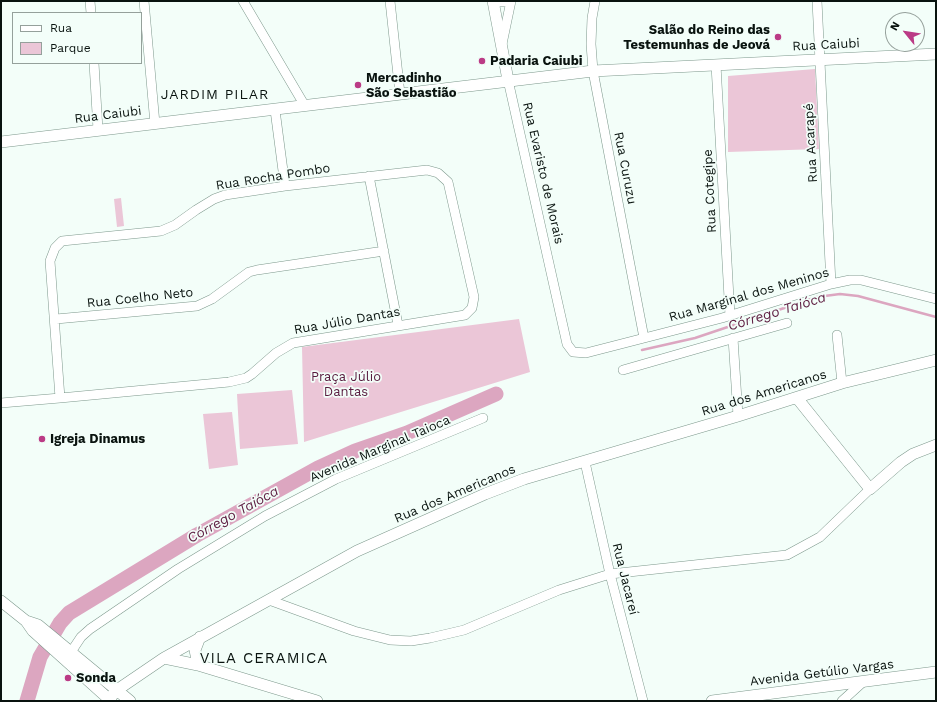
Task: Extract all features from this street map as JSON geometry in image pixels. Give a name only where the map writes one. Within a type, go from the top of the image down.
[{"type":"street","points":[[90,1],[91,12]]},
{"type":"street","points":[[144,1],[155,124]]},
{"type":"street","points":[[243,1],[305,106]]},
{"type":"street","points":[[390,1],[400,94]]},
{"type":"street","name":"Rua Evaristo de Morais","points":[[493,1],[508,80],[570,350]]},
{"type":"street","points":[[497,1],[505,1]]},
{"type":"street","points":[[502,48],[511,1]]},
{"type":"street","name":"Rua Curuzu","points":[[595,1],[591,37],[593,71],[644,338]]},
{"type":"street","name":"Rua Acarapé","points":[[817,1],[831,284]]},
{"type":"street","name":"Rua Caiubi","points":[[1,142],[593,71],[936,54]]},
{"type":"street","points":[[94,64],[98,130]]},
{"type":"street","name":"Rua Cotegipe","points":[[716,66],[730,316]]},
{"type":"street","points":[[275,110],[285,186]]},
{"type":"street","name":"Rua Rocha Pombo","points":[[60,398],[56,319],[50,261],[55,248],[62,241],[161,231],[175,225],[207,202],[220,197],[285,186],[427,170],[441,176]]},
{"type":"street","points":[[369,176],[398,325]]},
{"type":"street","name":"Rua Júlio Dantas","points":[[1,403],[238,380],[258,370],[286,346],[302,341],[465,315],[474,304],[474,297],[450,186],[441,176]]},
{"type":"street","name":"Rua Coelho Neto","points":[[56,319],[197,306],[212,299],[249,272],[384,251]]},
{"type":"street","name":"Rua Marginal dos Meninos","points":[[570,350],[576,354],[586,353],[730,316],[831,284],[850,280],[861,280],[936,298]]},
{"type":"street","points":[[623,370],[787,323]]},
{"type":"street","points":[[837,334],[842,383]]},
{"type":"street","points":[[733,338],[738,416]]},
{"type":"street","name":"Rua dos Americanos","points":[[110,700],[117,690],[164,658],[200,637],[357,551],[486,494],[524,479],[738,416],[842,383],[936,359]]},
{"type":"street","points":[[797,398],[870,489]]},
{"type":"street","name":"Avenida Marginal Taioca","points":[[71,652],[81,637],[90,629],[178,569],[265,516],[336,479],[483,418]]},
{"type":"street","points":[[269,600],[354,631],[390,640],[411,641],[464,630],[559,590],[610,574],[787,555],[820,537],[870,489],[901,462],[913,454],[936,445]]},
{"type":"street","name":"Rua Jacareí","points":[[585,462],[610,574],[643,701]]},
{"type":"street","points":[[1,600],[53,643],[110,700]]},
{"type":"street","points":[[198,665],[195,650],[200,637]]},
{"type":"street","points":[[53,643],[71,652],[130,701]]},
{"type":"street","points":[[164,658],[198,665],[317,701]]},
{"type":"street","name":"Avenida Getúlio Vargas","points":[[712,701],[936,672]]},
{"type":"street","points":[[842,701],[863,682]]},
{"type":"green space","points":[[815,69],[819,149],[728,152],[728,76]]},
{"type":"green space","points":[[121,198],[124,226],[117,227],[114,199]]},
{"type":"green space","name":"Praça Júlio Dantas","points":[[519,319],[530,372],[304,442],[302,347]]},
{"type":"green space","points":[[292,390],[298,444],[240,449],[237,394]]},
{"type":"green space","points":[[232,412],[238,465],[209,469],[203,414]]},
{"type":"waterway","name":"Córrego Taióca","points":[[642,350],[695,338],[817,297],[840,294],[858,296],[936,317]]},
{"type":"waterway","name":"Córrego Taióca","points":[[27,701],[40,657],[60,623],[69,613],[197,535],[318,468],[355,451],[407,433],[496,394]]},
{"type":"place","name":"Salão do Reino das Testemunhas de Jeová","points":[[778,37]]},
{"type":"place","name":"Padaria Caiubi","points":[[482,61]]},
{"type":"place","name":"Mercadinho São Sebastião","points":[[358,85]]},
{"type":"place","name":"Igreja Dinamus","points":[[42,439]]},
{"type":"place","name":"Sonda","points":[[68,678]]},
{"type":"district","name":"JARDIM PILAR","points":[[215,95]]},
{"type":"district","name":"VILA CERAMICA","points":[[264,659]]}]
